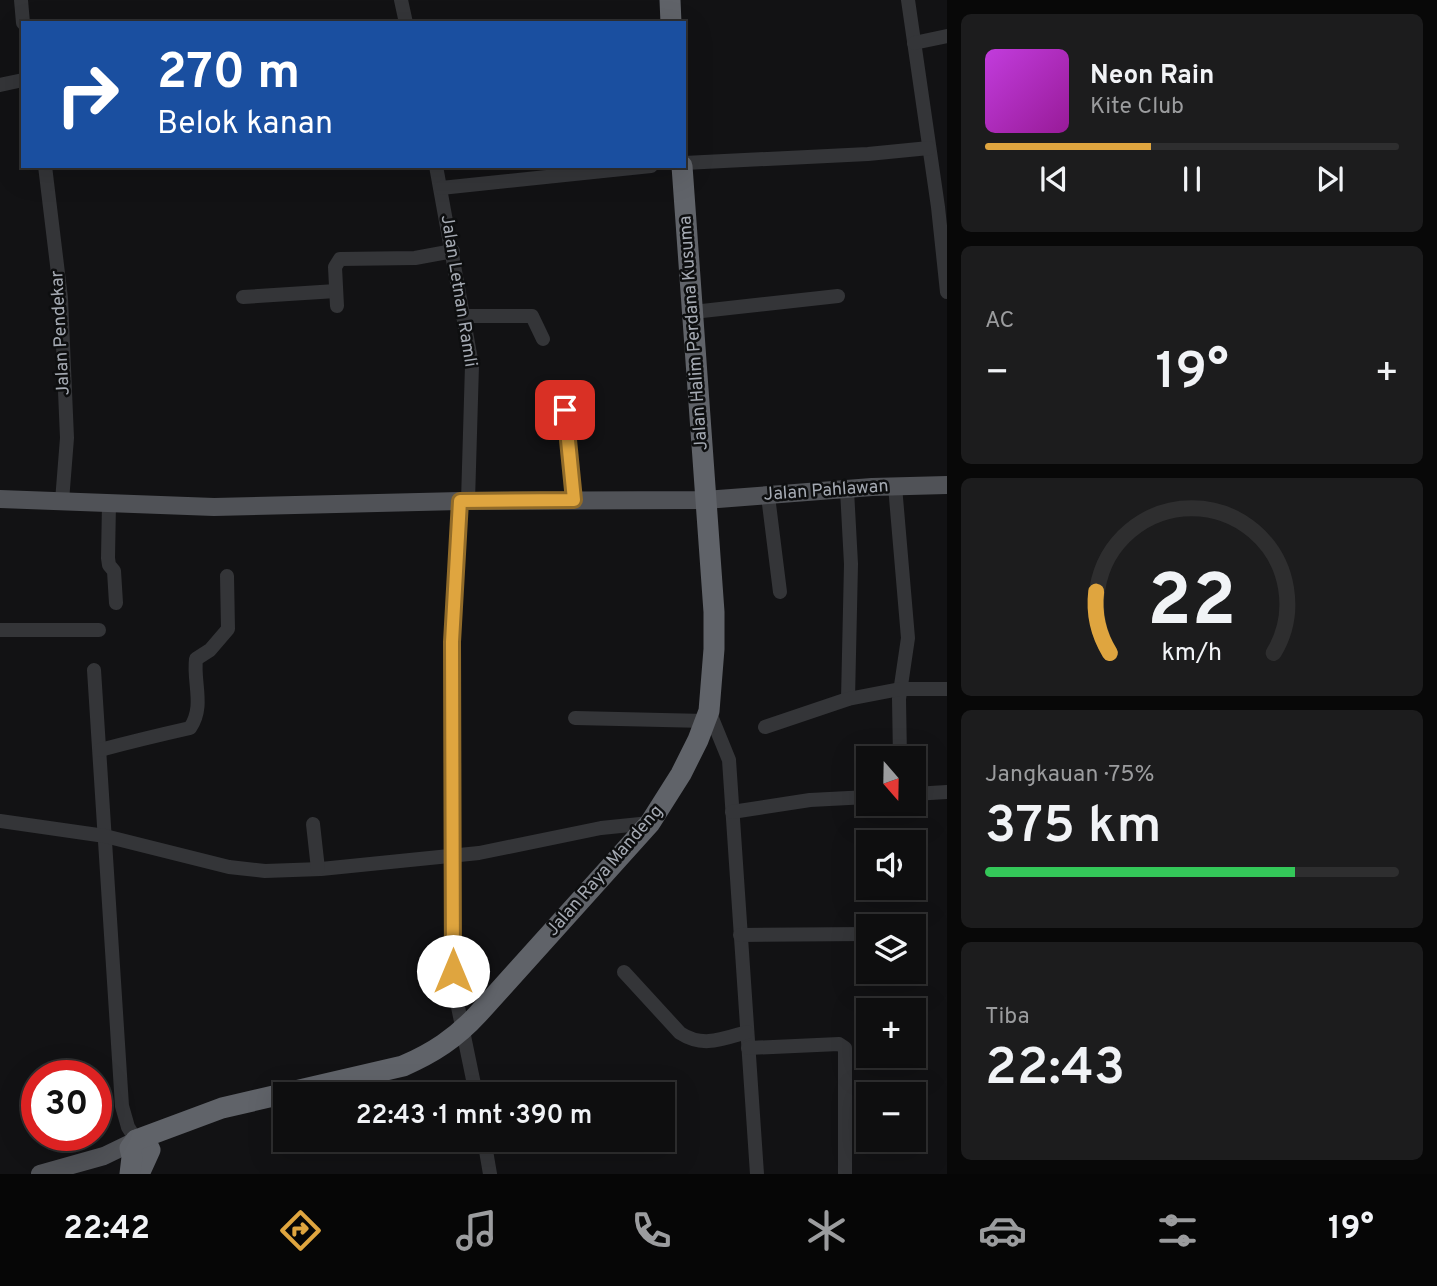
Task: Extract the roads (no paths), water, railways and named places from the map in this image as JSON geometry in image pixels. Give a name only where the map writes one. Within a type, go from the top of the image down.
[{"type":"highway","points":[[670,0],[671,21]]},
{"type":"highway","name":"Jalan Halim Perdana Kusuma","points":[[683,168],[705,499]]},
{"type":"highway","name":"Jalan Raya Mandeng","points":[[137,1157],[181,1125],[222,1108],[403,1066],[427,1056],[464,1029],[650,823],[681,774],[707,716],[714,649],[714,612],[705,499]]},
{"type":"main road","name":"Jalan Pahlawan","points":[[0,499],[214,507],[705,499],[947,485]]},
{"type":"main road","points":[[40,1174],[104,1156],[137,1157]]},
{"type":"street","points":[[21,0],[23,21]]},
{"type":"street","points":[[401,0],[406,21]]},
{"type":"street","points":[[908,0],[929,148],[942,207],[947,292]]},
{"type":"street","points":[[914,43],[947,36]]},
{"type":"street","points":[[0,85],[21,80]]},
{"type":"street","points":[[686,165],[929,148]]},
{"type":"street","name":"Jalan Pendekar","points":[[45,168],[61,298],[67,438],[62,501]]},
{"type":"street","name":"Jalan Letnan Ramli","points":[[436,168],[465,316],[472,373],[452,642],[452,855],[453,971],[474,1082]]},
{"type":"street","points":[[441,187],[631,168]]},
{"type":"street","points":[[243,297],[337,299],[335,267],[340,259],[415,258],[453,251]]},
{"type":"street","points":[[693,312],[838,296]]},
{"type":"street","points":[[465,316],[532,316],[543,339]]},
{"type":"street","points":[[565,410],[574,500]]},
{"type":"street","points":[[895,486],[908,638],[900,689],[900,746]]},
{"type":"street","points":[[847,490],[851,564],[848,699]]},
{"type":"street","points":[[768,496],[780,592]]},
{"type":"street","points":[[109,503],[108,558],[114,571],[116,603]]},
{"type":"street","points":[[100,750],[129,744],[154,734],[190,728],[196,719],[198,707],[196,659],[210,650],[228,629],[228,576]]},
{"type":"street","points":[[0,630],[99,630]]},
{"type":"street","points":[[94,670],[122,1106],[137,1157]]},
{"type":"street","points":[[765,727],[848,699],[900,689],[947,690]]},
{"type":"street","points":[[575,718],[707,716],[729,760],[757,1174]]},
{"type":"street","points":[[926,793],[947,792]]},
{"type":"street","points":[[732,811],[810,800],[856,798]]},
{"type":"street","points":[[0,821],[106,835],[246,870],[265,871],[318,869],[512,848],[601,828],[650,823]]},
{"type":"street","points":[[313,824],[318,869]]},
{"type":"street","points":[[740,935],[856,934]]},
{"type":"street","points":[[624,972],[680,1033],[691,1041],[706,1043],[747,1032]]},
{"type":"street","points":[[748,1048],[839,1044],[845,1048],[845,1174]]},
{"type":"street","points":[[487,1152],[491,1174]]}]
